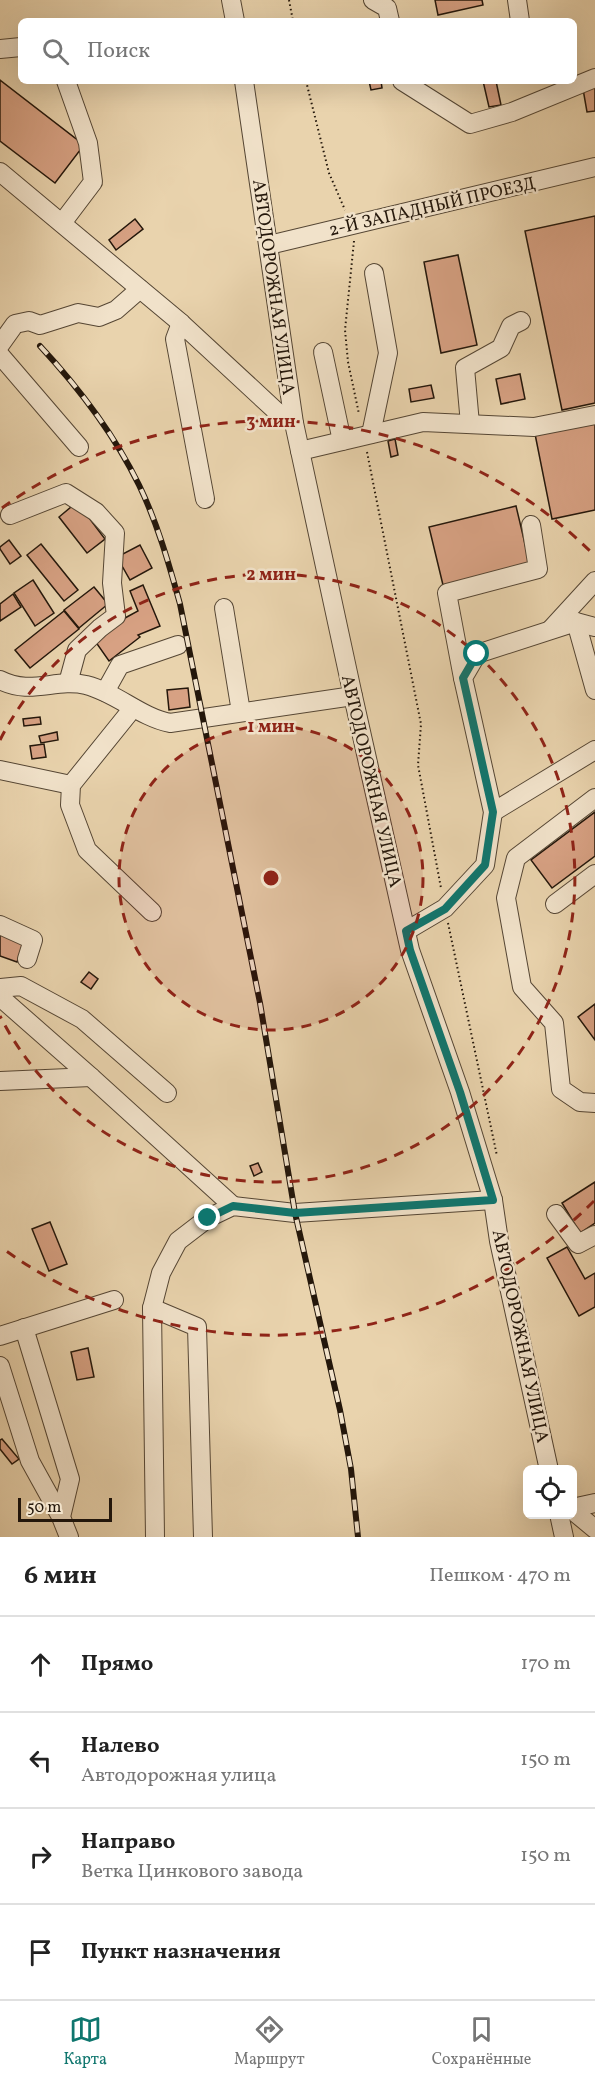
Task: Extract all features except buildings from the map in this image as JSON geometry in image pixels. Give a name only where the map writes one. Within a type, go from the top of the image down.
[{"type":"street","points":[[231,0],[234,18]]},
{"type":"street","points":[[517,0],[520,18]]},
{"type":"street","points":[[0,48],[18,47]]},
{"type":"street","points":[[407,84],[470,124],[512,112],[595,78]]},
{"type":"street","points":[[62,224],[93,182],[88,143],[67,84]]},
{"type":"street","name":"АВТОДОРОЖНАЯ УЛИЦА","points":[[244,84],[294,423],[353,696],[410,950],[460,1092],[493,1200],[499,1241],[548,1465]]},
{"type":"street","name":"2-Й ЗАПАДНЫЙ ПРОЕЗД","points":[[269,244],[595,167]]},
{"type":"street","points":[[0,172],[181,322],[276,411],[294,423]]},
{"type":"street","points":[[367,435],[388,353],[374,273]]},
{"type":"street","points":[[0,345],[15,324],[29,321],[40,325],[78,313],[99,317],[116,310],[140,289]]},
{"type":"street","points":[[470,424],[465,368],[501,348],[511,326],[521,321]]},
{"type":"street","points":[[181,322],[175,339],[205,499]]},
{"type":"street","points":[[323,352],[342,441]]},
{"type":"street","points":[[0,355],[79,447]]},
{"type":"street","points":[[300,451],[423,422],[534,427],[595,415]]},
{"type":"street","points":[[10,515],[66,493],[96,512],[115,533],[112,583],[116,616],[77,650],[68,683]]},
{"type":"street","points":[[406,931],[445,909],[485,865],[493,812],[463,678],[447,593],[538,569],[531,525]]},
{"type":"street","points":[[550,630],[595,581]]},
{"type":"street","points":[[224,608],[241,712]]},
{"type":"street","points":[[463,678],[477,654],[576,622],[595,627]]},
{"type":"street","points":[[576,622],[595,690]]},
{"type":"street","points":[[105,692],[120,665],[178,645]]},
{"type":"street","points":[[0,680],[23,688],[68,683],[85,685],[105,692],[154,720],[170,723],[353,696]]},
{"type":"street","points":[[133,708],[71,785],[70,805],[87,850],[152,912]]},
{"type":"street","points":[[493,812],[595,750]]},
{"type":"street","points":[[0,770],[71,785]]},
{"type":"street","points":[[595,798],[516,858],[506,898],[522,987],[554,1023],[561,1089],[580,1102],[595,1103]]},
{"type":"street","points":[[555,904],[595,874]]},
{"type":"street","points":[[0,925],[33,940],[27,959]]},
{"type":"street","points":[[0,988],[21,986],[82,1018],[167,1094]]},
{"type":"street","points":[[0,997],[92,1077],[233,1206]]},
{"type":"street","points":[[0,1081],[92,1077]]},
{"type":"street","points":[[155,1537],[152,1308],[161,1274],[178,1241],[208,1218],[233,1206],[295,1213],[493,1200]]},
{"type":"street","points":[[556,1214],[578,1244],[595,1235]]},
{"type":"street","points":[[0,1335],[114,1300]]},
{"type":"street","points":[[152,1308],[197,1327],[203,1537]]},
{"type":"street","points":[[24,1328],[70,1479],[61,1517]]},
{"type":"street","points":[[0,1366],[30,1461],[61,1517],[69,1537]]},
{"type":"street","points":[[577,1508],[595,1503]]},
{"type":"street","points":[[577,1513],[595,1529]]},
{"type":"street","points":[[560,1519],[564,1537]]},
{"type":"path","points":[[289,0],[292,18]]},
{"type":"path","points":[[307,84],[329,173],[351,225],[354,242],[345,330],[348,362],[367,435],[421,724],[418,765],[445,909],[459,967],[498,1164]]},
{"type":"railway","points":[[40,346],[95,412],[129,466],[157,528],[180,604],[260,1003],[295,1213],[340,1410],[351,1469],[358,1537]]},
{"type":"route","points":[[208,1218],[233,1206],[295,1213],[493,1200],[460,1092],[410,950],[406,931],[445,909],[485,865],[493,812],[463,678],[477,654]]}]
